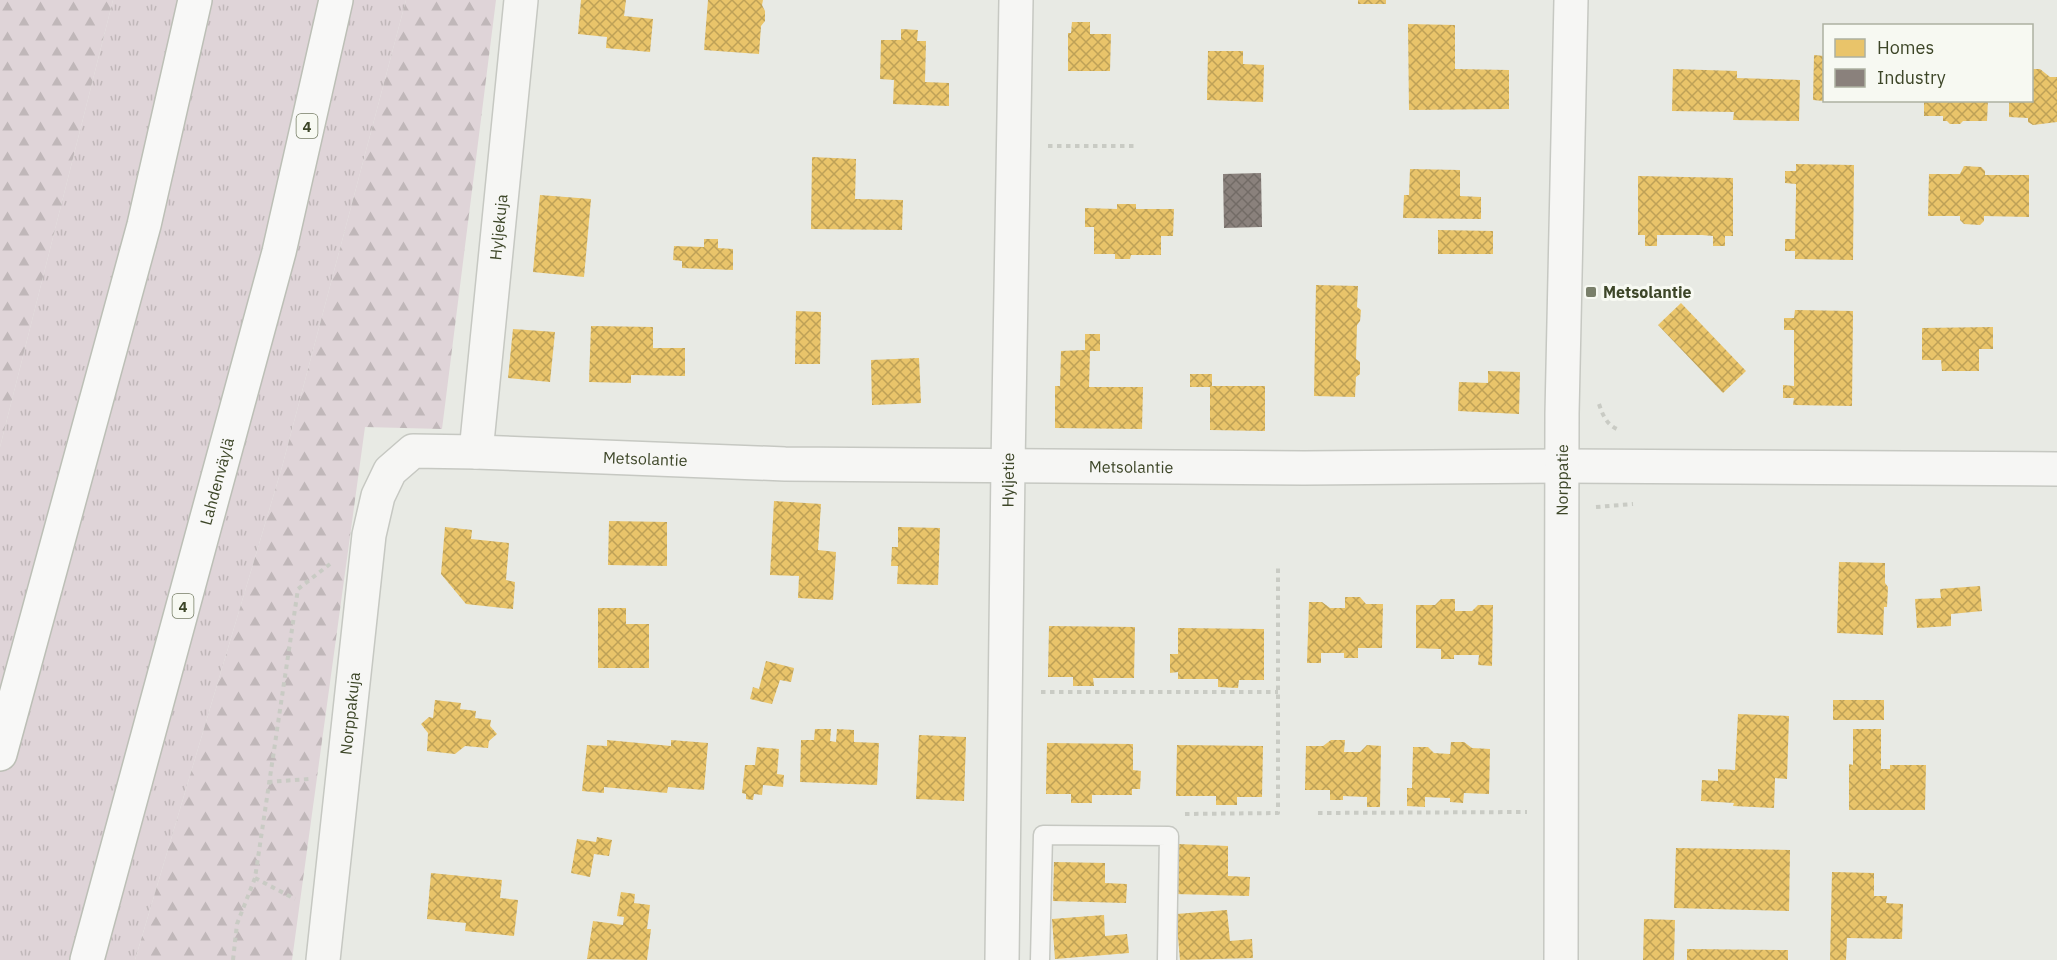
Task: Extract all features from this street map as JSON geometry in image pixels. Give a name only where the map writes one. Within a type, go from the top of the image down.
[{"type":"highway","points":[[0,754],[144,225],[195,0]]},
{"type":"highway","name":"Lahdenväylä","points":[[87,960],[279,252],[336,0]]},
{"type":"street","name":"Hyljekuja","points":[[476,452],[521,0]]},
{"type":"street","name":"Hyljetie","points":[[1002,960],[1016,0]]},
{"type":"street","name":"Norppatie","points":[[1561,960],[1563,466],[1571,0]]},
{"type":"street","name":"Metsolantie","points":[[390,471],[413,451],[714,463],[2057,469]]},
{"type":"street","name":"Norppakuja","points":[[323,960],[369,535],[378,496],[390,471]]},
{"type":"lane","points":[[1040,960],[1043,835],[1169,836],[1167,960]]},
{"type":"path","points":[[1014,147],[1138,146]]},
{"type":"path","points":[[233,960],[237,924],[255,878],[298,589],[369,535]]},
{"type":"path","points":[[1278,566],[1278,813]]},
{"type":"path","points":[[1007,692],[1278,692]]},
{"type":"path","points":[[1318,813],[1563,812]]},
{"type":"path","points":[[255,878],[328,915]]},
{"type":"green space","points":[[0,0],[113,0],[0,447]]},
{"type":"green space","points":[[113,0],[406,0],[282,467],[135,960],[0,960],[0,447]]},
{"type":"green space","points":[[406,0],[496,0],[442,429],[365,427],[292,960],[135,960],[282,467]]},
{"type":"building: Homes","points":[[581,0],[626,0],[624,16],[653,19],[650,52],[606,48],[607,37],[578,34]]},
{"type":"building: Homes","points":[[708,0],[763,0],[765,21],[761,26],[759,54],[704,50]]},
{"type":"building: Homes","points":[[1358,0],[1386,0],[1386,4],[1358,4]]},
{"type":"building: Homes","points":[[1072,22],[1090,22],[1090,34],[1111,34],[1110,71],[1068,71],[1068,33],[1071,33]]},
{"type":"building: Homes","points":[[1408,24],[1455,25],[1455,69],[1509,70],[1509,109],[1409,110]]},
{"type":"building: Homes","points":[[901,29],[918,30],[917,41],[926,41],[925,82],[949,83],[949,106],[893,104],[894,80],[880,79],[881,40],[901,40]]},
{"type":"building: Homes","points":[[1208,51],[1243,51],[1243,64],[1264,65],[1263,102],[1207,100]]},
{"type":"building: Homes","points":[[1814,55],[1823,56],[1823,101],[1813,100]]},
{"type":"building: Homes","points":[[1673,69],[1737,71],[1737,78],[1800,80],[1799,121],[1733,120],[1734,112],[1672,111]]},
{"type":"building: Homes","points":[[2033,69],[2040,69],[2050,77],[2057,77],[2057,122],[2033,125],[2028,122],[2028,118],[2009,117],[2009,102],[2033,102]]},
{"type":"building: Homes","points":[[1924,102],[1988,102],[1987,121],[1963,121],[1960,124],[1950,124],[1943,121],[1943,116],[1924,116]]},
{"type":"building: Homes","points":[[812,157],[856,159],[855,199],[903,200],[902,230],[811,229]]},
{"type":"building: Homes","points":[[1796,164],[1854,165],[1853,260],[1795,259],[1795,251],[1785,251],[1785,239],[1795,239],[1796,184],[1785,183],[1785,171],[1796,171]]},
{"type":"building: Homes","points":[[1964,166],[1981,167],[1985,175],[2029,175],[2029,217],[1984,216],[1984,221],[1980,225],[1964,224],[1960,216],[1928,216],[1929,174],[1960,174]]},
{"type":"building: Homes","points":[[1410,169],[1460,170],[1460,196],[1481,197],[1481,219],[1403,218],[1404,195],[1409,195]]},
{"type":"building: Homes","points":[[1638,176],[1733,178],[1733,236],[1725,236],[1725,246],[1713,246],[1713,236],[1657,235],[1657,246],[1645,246],[1645,235],[1638,235]]},
{"type":"building: Homes","points":[[540,195],[591,199],[584,277],[533,272]]},
{"type":"building: Homes","points":[[1117,204],[1136,204],[1136,209],[1174,209],[1173,236],[1161,236],[1161,255],[1131,255],[1130,259],[1115,259],[1115,254],[1094,254],[1094,227],[1085,227],[1085,208],[1117,209]]},
{"type":"building: Homes","points":[[1438,230],[1493,231],[1493,254],[1438,254]]},
{"type":"building: Homes","points":[[704,239],[718,239],[718,248],[733,249],[733,270],[682,268],[682,261],[673,260],[674,246],[704,247]]},
{"type":"building: Homes","points":[[1316,285],[1358,286],[1357,307],[1361,310],[1360,321],[1357,325],[1356,359],[1360,362],[1360,374],[1356,377],[1355,397],[1314,396]]},
{"type":"building: Homes","points":[[1681,303],[1746,371],[1723,393],[1658,325]]},
{"type":"building: Homes","points":[[1795,310],[1853,311],[1852,406],[1793,405],[1794,398],[1783,398],[1783,385],[1794,386],[1794,330],[1784,330],[1784,318],[1794,318]]},
{"type":"building: Homes","points":[[796,311],[821,312],[820,364],[795,364]]},
{"type":"building: Homes","points":[[591,326],[653,327],[653,348],[685,348],[685,376],[631,375],[631,383],[589,382]]},
{"type":"building: Homes","points":[[1993,327],[1993,349],[1979,349],[1979,371],[1942,371],[1941,360],[1922,360],[1922,328]]},
{"type":"building: Homes","points":[[513,329],[555,332],[550,382],[508,378]]},
{"type":"building: Homes","points":[[1085,334],[1100,334],[1100,351],[1090,351],[1089,387],[1143,387],[1142,429],[1055,428],[1055,386],[1060,386],[1061,351],[1085,350]]},
{"type":"building: Homes","points":[[919,358],[921,403],[872,405],[871,360]]},
{"type":"building: Homes","points":[[1488,371],[1520,372],[1519,414],[1458,411],[1459,382],[1488,383]]},
{"type":"building: Homes","points":[[1190,374],[1212,374],[1212,386],[1265,386],[1265,431],[1210,430],[1210,387],[1190,387]]},
{"type":"building: Homes","points":[[774,501],[821,504],[818,550],[836,552],[833,600],[798,598],[799,576],[770,575]]},
{"type":"building: Homes","points":[[609,521],[667,522],[667,566],[608,565]]},
{"type":"building: Homes","points":[[445,527],[472,530],[471,539],[509,543],[506,580],[515,582],[513,609],[466,604],[441,574]]},
{"type":"building: Homes","points":[[898,527],[940,528],[938,585],[897,584],[898,566],[891,566],[892,547],[898,547]]},
{"type":"building: Homes","points":[[1839,562],[1885,563],[1885,583],[1888,587],[1887,607],[1884,607],[1883,635],[1837,633]]},
{"type":"building: Homes","points":[[1980,586],[1982,611],[1951,614],[1951,626],[1917,628],[1915,599],[1941,598],[1940,589]]},
{"type":"building: Homes","points":[[1345,597],[1360,597],[1366,604],[1383,604],[1382,648],[1358,648],[1358,658],[1344,658],[1344,653],[1321,653],[1321,663],[1307,663],[1309,602],[1322,602],[1330,608],[1345,608]]},
{"type":"building: Homes","points":[[1441,599],[1455,599],[1455,611],[1472,611],[1478,605],[1493,605],[1492,666],[1478,665],[1479,655],[1454,655],[1454,659],[1441,659],[1441,649],[1416,648],[1416,605],[1435,605]]},
{"type":"building: Homes","points":[[598,608],[626,608],[626,624],[649,624],[649,668],[598,668]]},
{"type":"building: Homes","points":[[1049,626],[1135,627],[1134,678],[1093,678],[1094,686],[1073,686],[1073,677],[1048,677]]},
{"type":"building: Homes","points":[[1178,628],[1264,629],[1264,680],[1239,680],[1238,688],[1218,687],[1218,679],[1178,679],[1178,672],[1170,673],[1170,654],[1178,654]]},
{"type":"building: Homes","points":[[766,661],[794,668],[791,682],[780,680],[772,704],[750,699],[753,687],[759,689]]},
{"type":"building: Homes","points":[[435,700],[461,703],[460,709],[476,711],[475,718],[491,720],[490,726],[497,734],[489,741],[488,748],[465,746],[455,754],[427,751],[428,733],[421,724],[429,717],[433,718]]},
{"type":"building: Homes","points":[[1833,700],[1884,700],[1884,720],[1833,720]]},
{"type":"building: Homes","points":[[1738,714],[1789,716],[1787,779],[1775,778],[1774,808],[1733,806],[1734,803],[1701,801],[1702,780],[1718,781],[1718,769],[1735,770]]},
{"type":"building: Homes","points":[[815,729],[831,729],[830,741],[836,742],[837,729],[854,730],[854,742],[879,743],[877,785],[800,782],[801,740],[814,740]]},
{"type":"building: Homes","points":[[1853,729],[1881,729],[1881,769],[1890,769],[1890,765],[1926,765],[1925,810],[1849,810],[1849,764],[1853,765]]},
{"type":"building: Homes","points":[[919,735],[966,737],[964,801],[916,799]]},
{"type":"building: Homes","points":[[607,740],[671,746],[671,740],[708,743],[704,790],[668,787],[667,793],[604,787],[604,793],[582,791],[587,745],[607,746]]},
{"type":"building: Homes","points":[[1331,740],[1345,740],[1344,752],[1360,752],[1367,745],[1381,746],[1380,807],[1367,807],[1367,797],[1343,796],[1343,800],[1330,800],[1330,790],[1305,790],[1306,746],[1323,746]]},
{"type":"building: Homes","points":[[1451,742],[1464,742],[1472,748],[1490,749],[1489,794],[1464,793],[1463,803],[1450,802],[1450,798],[1425,797],[1425,807],[1407,806],[1407,788],[1412,788],[1413,747],[1428,747],[1434,753],[1450,754]]},
{"type":"building: Homes","points":[[1047,743],[1133,744],[1133,770],[1141,771],[1140,789],[1132,789],[1132,795],[1092,795],[1092,803],[1071,803],[1071,794],[1046,794]]},
{"type":"building: Homes","points":[[1177,745],[1263,746],[1262,797],[1237,797],[1237,805],[1216,805],[1216,796],[1176,796]]},
{"type":"building: Homes","points":[[757,747],[779,749],[777,774],[784,775],[783,787],[763,785],[762,795],[754,794],[753,800],[746,799],[746,794],[742,793],[745,765],[755,765]]},
{"type":"building: Homes","points":[[597,837],[612,840],[609,856],[594,854],[590,877],[571,873],[577,839],[596,842]]},
{"type":"building: Homes","points":[[1177,844],[1228,846],[1228,876],[1250,877],[1249,896],[1175,894]]},
{"type":"building: Homes","points":[[1676,848],[1790,850],[1789,911],[1674,908]]},
{"type":"building: Homes","points":[[1054,862],[1105,863],[1105,883],[1127,884],[1126,903],[1053,901]]},
{"type":"building: Homes","points":[[1832,872],[1874,873],[1874,896],[1887,896],[1886,903],[1903,904],[1902,939],[1847,938],[1846,960],[1830,960]]},
{"type":"building: Homes","points":[[431,873],[502,880],[500,898],[518,900],[514,936],[465,931],[466,923],[427,919]]},
{"type":"building: Homes","points":[[621,892],[635,894],[634,903],[650,905],[647,929],[651,929],[647,960],[587,959],[593,921],[623,925],[624,917],[617,916]]},
{"type":"building: Homes","points":[[1227,910],[1230,941],[1252,939],[1253,958],[1180,960],[1176,914]]},
{"type":"building: Homes","points":[[1104,915],[1105,936],[1127,934],[1129,953],[1055,959],[1052,919]]},
{"type":"building: Homes","points":[[1644,919],[1675,920],[1674,960],[1643,960]]},
{"type":"building: Homes","points":[[1687,949],[1788,950],[1788,960],[1687,960]]},
{"type":"building: Industry","points":[[1261,173],[1262,227],[1224,228],[1223,174]]},
{"type":"place","name":"Metsolantie","points":[[1591,292]]}]
